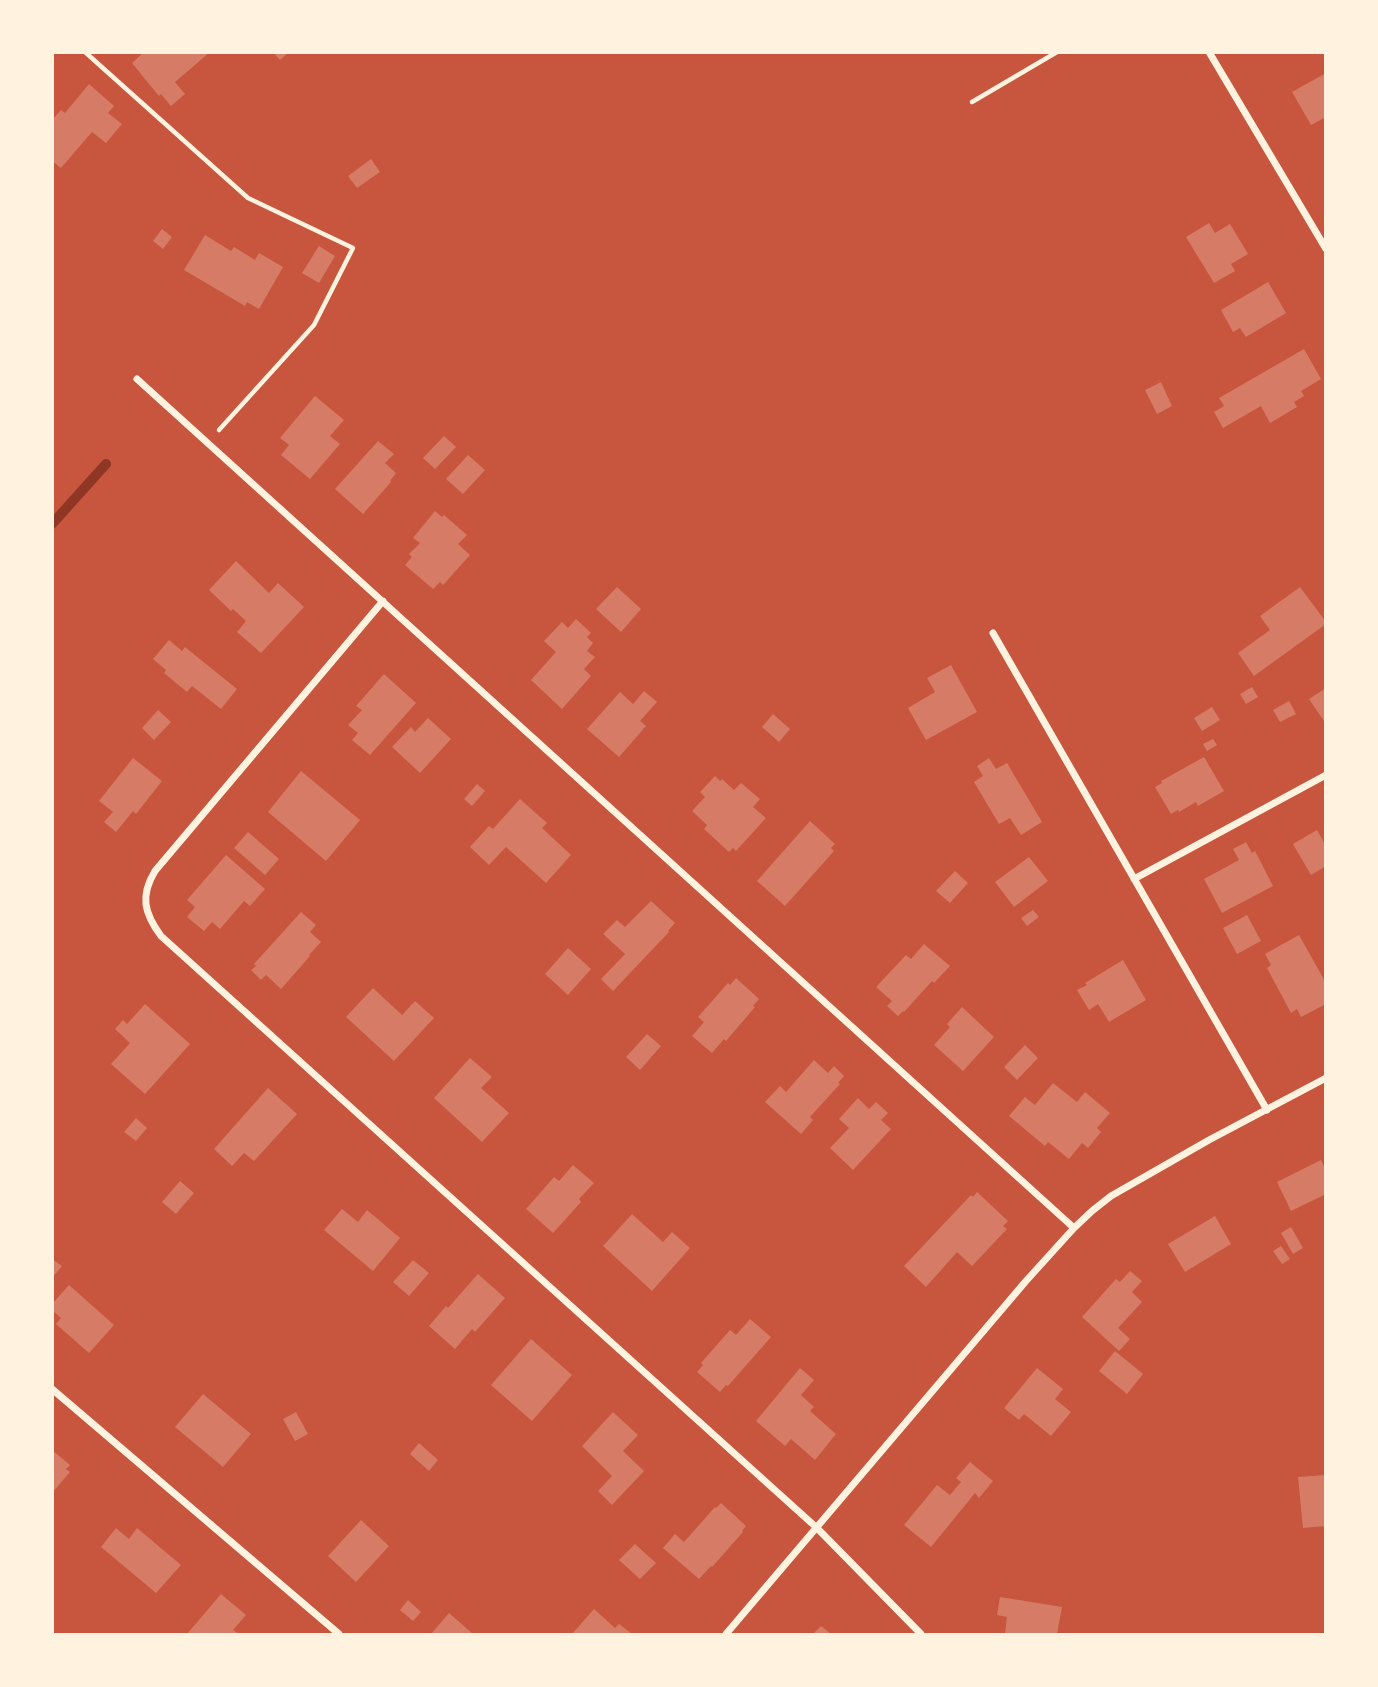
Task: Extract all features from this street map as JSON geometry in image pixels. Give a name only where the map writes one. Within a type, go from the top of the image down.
[{"type":"street","points":[[1209,52],[1325,249]]},
{"type":"street","points":[[136,379],[1074,1228]]},
{"type":"street","points":[[383,601],[155,871],[146,891],[148,916],[161,936],[817,1528],[921,1634]]},
{"type":"street","points":[[993,634],[1267,1110]]},
{"type":"street","points":[[1134,879],[1325,775]]},
{"type":"street","points":[[726,1634],[1074,1228],[1101,1203],[1121,1190],[1325,1078]]},
{"type":"street","points":[[52,1389],[339,1634]]},
{"type":"path","points":[[85,52],[248,198],[353,248],[314,325],[207,443]]},
{"type":"path","points":[[972,102],[1057,52]]},
{"type":"building","points":[[144,52],[210,52],[175,82],[185,94],[171,106],[161,94],[159,96],[132,63]]},
{"type":"building","points":[[273,52],[289,52],[280,60]]},
{"type":"building","points":[[1326,73],[1326,117],[1311,125],[1292,92]]},
{"type":"building","points":[[89,84],[114,106],[108,113],[122,124],[106,143],[92,132],[61,168],[52,161],[52,120],[61,110],[65,113]]},
{"type":"building","points":[[371,159],[380,172],[357,188],[348,176]]},
{"type":"building","points":[[1209,223],[1215,233],[1230,224],[1248,254],[1231,264],[1235,271],[1214,283],[1186,237]]},
{"type":"building","points":[[162,229],[172,237],[163,249],[153,241]]},
{"type":"building","points":[[205,235],[231,251],[234,247],[255,260],[259,253],[283,267],[259,309],[247,302],[245,306],[184,270]]},
{"type":"building","points":[[319,246],[335,256],[319,283],[302,273]]},
{"type":"building","points":[[1268,282],[1286,313],[1246,337],[1240,328],[1233,332],[1221,310]]},
{"type":"building","points":[[1304,349],[1321,379],[1301,391],[1304,396],[1294,402],[1297,407],[1270,423],[1261,406],[1223,428],[1214,412],[1224,406],[1219,398]]},
{"type":"building","points":[[1161,382],[1172,406],[1157,414],[1145,390]]},
{"type":"building","points":[[315,396],[344,420],[330,436],[340,444],[310,479],[281,455],[289,445],[280,438]]},
{"type":"building","points":[[444,436],[456,447],[435,469],[423,458]]},
{"type":"building","points":[[378,441],[394,454],[385,463],[396,473],[363,514],[335,489]]},
{"type":"building","points":[[468,455],[485,470],[463,494],[446,479]]},
{"type":"building","points":[[435,511],[442,517],[444,515],[467,535],[458,544],[470,555],[443,585],[440,582],[433,589],[405,565],[412,557],[409,554],[420,543],[413,538]]},
{"type":"building","points":[[236,561],[269,593],[278,583],[304,607],[261,653],[237,632],[246,621],[209,590]]},
{"type":"building","points":[[617,587],[641,609],[621,632],[596,609]]},
{"type":"building","points":[[1300,587],[1326,624],[1254,676],[1238,653],[1270,630],[1260,616]]},
{"type":"building","points":[[576,619],[591,633],[587,637],[593,643],[587,651],[595,657],[584,669],[591,676],[562,709],[531,680],[556,652],[544,641],[562,622],[568,628]]},
{"type":"building","points":[[169,640],[182,651],[185,647],[237,689],[221,709],[192,686],[187,692],[164,673],[166,670],[153,659]]},
{"type":"building","points":[[951,665],[977,712],[926,740],[908,708],[935,692],[927,678]]},
{"type":"building","points":[[384,674],[416,703],[370,755],[352,740],[358,733],[348,725],[362,710],[356,706]]},
{"type":"building","points":[[1252,687],[1258,697],[1246,704],[1240,694]]},
{"type":"building","points":[[1326,688],[1326,724],[1309,699]]},
{"type":"building","points":[[644,691],[657,702],[640,721],[646,726],[619,757],[587,729],[620,692],[633,704]]},
{"type":"building","points":[[1289,701],[1296,714],[1280,722],[1273,710]]},
{"type":"building","points":[[1212,707],[1220,720],[1202,731],[1194,718]]},
{"type":"building","points":[[158,710],[171,722],[154,740],[142,728]]},
{"type":"building","points":[[773,714],[790,729],[779,742],[762,727]]},
{"type":"building","points":[[428,718],[451,739],[420,773],[392,747],[411,727],[415,732]]},
{"type":"building","points":[[1213,739],[1217,745],[1207,751],[1203,744]]},
{"type":"building","points":[[1204,757],[1224,791],[1198,806],[1196,802],[1171,814],[1155,787]]},
{"type":"building","points":[[133,758],[162,781],[136,814],[133,811],[116,832],[104,822],[113,812],[99,801]]},
{"type":"building","points":[[989,758],[996,769],[1007,763],[1042,822],[1021,835],[1010,818],[999,824],[974,782],[983,776],[977,766]]},
{"type":"building","points":[[301,771],[360,820],[326,861],[268,812]]},
{"type":"building","points":[[715,776],[734,790],[741,783],[760,799],[753,807],[766,818],[736,851],[733,848],[729,852],[704,829],[707,825],[692,811],[705,797],[700,792]]},
{"type":"building","points":[[477,784],[485,791],[472,806],[464,799]]},
{"type":"building","points":[[520,799],[547,823],[542,828],[571,855],[546,883],[506,847],[489,865],[470,847],[489,826],[493,829]]},
{"type":"building","points":[[810,821],[835,844],[831,848],[834,851],[785,906],[757,881]]},
{"type":"building","points":[[1317,830],[1326,846],[1326,866],[1311,875],[1293,844]]},
{"type":"building","points":[[248,832],[279,859],[265,875],[234,848]]},
{"type":"building","points":[[1246,842],[1252,853],[1255,851],[1273,886],[1222,913],[1204,879],[1239,860],[1233,849]]},
{"type":"building","points":[[226,855],[265,889],[250,906],[244,901],[220,929],[212,922],[204,931],[187,917],[195,907],[187,900]]},
{"type":"building","points":[[1029,857],[1048,881],[1014,907],[995,882]]},
{"type":"building","points":[[955,871],[968,883],[950,903],[936,891]]},
{"type":"building","points":[[651,901],[675,923],[613,991],[601,979],[625,954],[603,934],[617,920],[625,927]]},
{"type":"building","points":[[1033,910],[1039,917],[1027,926],[1021,918]]},
{"type":"building","points":[[301,912],[316,925],[310,932],[321,942],[281,989],[266,975],[261,980],[251,970]]},
{"type":"building","points":[[1247,915],[1261,941],[1237,954],[1223,928]]},
{"type":"building","points":[[1299,935],[1326,983],[1326,1004],[1301,1017],[1297,1009],[1291,1013],[1267,968],[1271,965],[1265,954]]},
{"type":"building","points":[[924,944],[950,966],[898,1016],[887,1006],[892,1001],[876,987],[906,955],[911,959]]},
{"type":"building","points":[[568,948],[591,969],[568,995],[545,974]]},
{"type":"building","points":[[1123,960],[1146,1000],[1109,1022],[1098,1004],[1089,1010],[1077,990]]},
{"type":"building","points":[[736,978],[759,999],[726,1041],[724,1039],[712,1053],[692,1036],[704,1022],[698,1017],[728,983],[730,985]]},
{"type":"building","points":[[373,988],[402,1015],[415,1001],[434,1018],[394,1061],[346,1017]]},
{"type":"building","points":[[145,1004],[190,1044],[145,1094],[111,1064],[130,1043],[115,1029],[123,1020],[127,1024]]},
{"type":"building","points":[[962,1007],[994,1037],[963,1071],[934,1045],[950,1027],[947,1024]]},
{"type":"building","points":[[647,1034],[661,1046],[640,1070],[626,1057]]},
{"type":"building","points":[[1025,1045],[1038,1058],[1017,1080],[1004,1067]]},
{"type":"building","points":[[470,1058],[492,1077],[481,1088],[509,1113],[482,1142],[434,1098]]},
{"type":"building","points":[[814,1060],[828,1073],[834,1066],[844,1076],[810,1117],[813,1120],[801,1134],[765,1102],[780,1086],[786,1092]]},
{"type":"building","points":[[1053,1083],[1077,1102],[1085,1092],[1110,1113],[1097,1128],[1101,1132],[1088,1148],[1082,1143],[1069,1159],[1048,1142],[1045,1146],[1009,1116],[1025,1097],[1035,1105]]},
{"type":"building","points":[[268,1088],[297,1114],[254,1161],[244,1153],[232,1166],[214,1149]]},
{"type":"building","points":[[858,1098],[869,1109],[876,1102],[888,1113],[881,1120],[891,1129],[853,1170],[830,1148],[849,1128],[839,1119]]},
{"type":"building","points":[[136,1118],[147,1128],[136,1141],[124,1132]]},
{"type":"building","points":[[1321,1160],[1326,1166],[1326,1194],[1291,1211],[1277,1182]]},
{"type":"building","points":[[573,1165],[594,1183],[553,1233],[526,1209],[554,1177],[559,1181]]},
{"type":"building","points":[[180,1181],[194,1193],[176,1214],[162,1202]]},
{"type":"building","points":[[977,1192],[1008,1221],[1003,1226],[1007,1229],[972,1266],[957,1252],[926,1287],[904,1266],[971,1195],[973,1197]]},
{"type":"building","points":[[342,1209],[358,1222],[367,1210],[400,1238],[373,1271],[324,1230]]},
{"type":"building","points":[[632,1214],[663,1242],[672,1232],[690,1248],[652,1291],[603,1246]]},
{"type":"building","points":[[1215,1216],[1231,1244],[1185,1272],[1168,1244]]},
{"type":"building","points":[[1291,1227],[1303,1248],[1293,1254],[1281,1233]]},
{"type":"building","points":[[1281,1246],[1290,1259],[1282,1264],[1273,1251]]},
{"type":"building","points":[[52,1259],[62,1266],[52,1278]]},
{"type":"building","points":[[413,1260],[429,1273],[409,1296],[393,1282]]},
{"type":"building","points":[[1130,1271],[1142,1281],[1132,1292],[1142,1302],[1118,1328],[1130,1339],[1119,1351],[1082,1317],[1116,1279],[1120,1282]]},
{"type":"building","points":[[478,1274],[505,1298],[475,1332],[472,1329],[455,1349],[429,1326]]},
{"type":"building","points":[[69,1285],[114,1325],[89,1353],[56,1324],[61,1318],[52,1310],[52,1304]]},
{"type":"building","points":[[750,1319],[771,1337],[720,1392],[697,1372],[703,1365],[701,1363],[730,1330],[736,1335]]},
{"type":"building","points":[[531,1339],[572,1375],[532,1421],[491,1385]]},
{"type":"building","points":[[1115,1351],[1143,1374],[1127,1394],[1099,1371]]},
{"type":"building","points":[[800,1368],[814,1380],[801,1395],[814,1407],[810,1411],[836,1434],[815,1460],[791,1439],[785,1446],[756,1421]]},
{"type":"building","points":[[1037,1368],[1063,1389],[1055,1399],[1071,1412],[1051,1436],[1024,1414],[1019,1420],[1004,1408]]},
{"type":"building","points":[[203,1394],[251,1434],[223,1467],[175,1427]]},
{"type":"building","points":[[296,1412],[308,1434],[295,1441],[283,1419]]},
{"type":"building","points":[[613,1412],[638,1435],[623,1451],[644,1471],[612,1505],[598,1491],[612,1476],[582,1446]]},
{"type":"building","points":[[419,1443],[438,1460],[429,1471],[410,1454]]},
{"type":"building","points":[[52,1450],[70,1465],[66,1469],[70,1472],[52,1493]]},
{"type":"building","points":[[970,1462],[993,1481],[979,1498],[975,1493],[931,1547],[904,1525],[937,1485],[950,1495],[961,1482],[956,1478]]},
{"type":"building","points":[[1326,1475],[1326,1526],[1303,1528],[1298,1477]]},
{"type":"building","points":[[721,1503],[746,1526],[699,1579],[663,1548],[675,1534],[684,1542]]},
{"type":"building","points":[[361,1520],[389,1546],[356,1582],[328,1556]]},
{"type":"building","points":[[116,1528],[129,1539],[137,1528],[181,1565],[156,1593],[101,1547]]},
{"type":"building","points":[[635,1544],[656,1563],[640,1579],[619,1560]]},
{"type":"building","points":[[221,1594],[246,1615],[233,1630],[239,1634],[187,1634]]},
{"type":"building","points":[[1000,1597],[1062,1607],[1057,1634],[1005,1633],[1007,1617],[997,1615]]},
{"type":"building","points":[[408,1600],[421,1612],[413,1621],[400,1610]]},
{"type":"building","points":[[594,1609],[615,1628],[619,1624],[632,1634],[572,1634]]},
{"type":"building","points":[[449,1613],[473,1634],[431,1634]]},
{"type":"building","points":[[821,1626],[831,1634],[813,1634]]},
{"type":"waterway","points":[[52,524],[106,464]]}]
